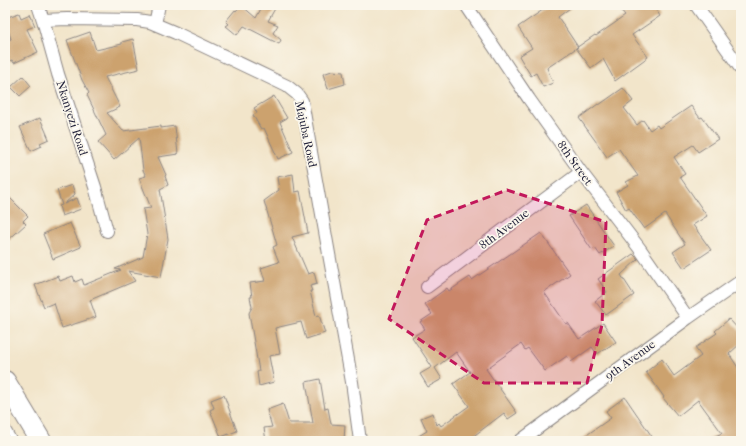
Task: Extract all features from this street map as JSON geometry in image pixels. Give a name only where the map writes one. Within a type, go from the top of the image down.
[{"type":"main road","points":[[5,381],[41,441]]},
{"type":"street","name":"Nkanyezi Road","points":[[38,5],[44,20],[58,74],[95,187],[107,231]]},
{"type":"street","points":[[155,24],[159,5]]},
{"type":"street","name":"8th Street","points":[[466,5],[529,99],[581,172],[640,249],[688,318]]},
{"type":"street","points":[[696,5],[741,69]]},
{"type":"street","name":"Majuba Road","points":[[44,20],[137,20],[155,24],[287,86],[297,94],[302,101],[352,382],[360,441]]},
{"type":"street","name":"8th Avenue","points":[[427,287],[581,172]]},
{"type":"street","name":"9th Avenue","points":[[520,441],[741,281]]},
{"type":"lane","points":[[5,425],[14,441]]},
{"type":"highlighted area","points":[[507,190],[606,222],[602,325],[587,383],[484,383],[389,319],[427,220]]},
{"type":"building","points":[[241,5],[256,18],[263,5],[277,5],[268,21],[278,25],[273,33],[281,40],[279,44],[244,26],[237,35],[226,26],[229,24],[226,21]]},
{"type":"building","points":[[550,5],[574,5],[558,17],[578,47],[547,68],[553,83],[543,87],[536,73],[531,76],[519,56],[532,48],[518,27]]},
{"type":"building","points":[[616,5],[653,5],[660,16],[632,35],[648,57],[615,81],[603,59],[591,68],[576,48],[625,16]]},
{"type":"building","points":[[19,13],[21,18],[30,14],[35,26],[27,29],[38,52],[14,63],[12,60],[5,63],[5,42],[11,39],[5,18]]},
{"type":"building","points":[[90,32],[96,50],[122,44],[122,42],[133,39],[139,69],[105,77],[120,107],[107,113],[123,131],[161,126],[161,128],[175,126],[178,154],[158,157],[166,175],[168,185],[160,189],[168,239],[161,277],[128,271],[135,281],[90,300],[96,317],[62,328],[54,303],[44,307],[35,285],[58,276],[60,281],[73,276],[75,282],[82,279],[84,285],[121,270],[115,269],[143,257],[147,234],[143,209],[151,208],[139,178],[146,176],[143,170],[139,138],[114,160],[98,142],[106,135],[87,95],[89,93],[82,80],[67,40]]},
{"type":"building","points":[[332,71],[343,72],[345,84],[328,89],[323,74]]},
{"type":"building","points":[[23,76],[31,86],[20,96],[11,87]]},
{"type":"building","points":[[623,88],[633,101],[624,108],[637,125],[643,120],[650,130],[657,125],[659,128],[691,106],[700,118],[702,117],[718,139],[698,152],[693,145],[674,157],[685,174],[680,177],[707,216],[693,225],[711,250],[684,268],[673,252],[685,244],[665,214],[644,229],[629,208],[626,210],[616,192],[628,185],[626,182],[638,176],[619,149],[607,157],[579,118]]},
{"type":"building","points":[[274,96],[287,118],[280,122],[293,152],[278,159],[264,128],[261,129],[253,115],[257,113],[254,108]]},
{"type":"building","points":[[40,118],[49,139],[40,143],[42,146],[31,151],[20,127]]},
{"type":"building","points":[[293,174],[295,192],[300,191],[308,233],[292,237],[308,274],[314,272],[317,284],[310,286],[312,291],[310,291],[316,316],[319,315],[325,333],[306,339],[301,322],[275,328],[280,354],[269,356],[274,382],[259,386],[257,372],[259,371],[249,313],[252,307],[250,283],[265,281],[261,268],[279,262],[273,247],[277,245],[264,201],[279,190],[277,177]]},
{"type":"building","points":[[72,185],[75,194],[64,204],[77,198],[81,209],[62,216],[59,206],[62,205],[57,190]]},
{"type":"building","points":[[5,193],[28,216],[23,221],[26,224],[5,243]]},
{"type":"building","points":[[586,205],[614,246],[600,255],[595,248],[592,250],[569,216]]},
{"type":"building","points":[[70,223],[81,247],[53,259],[43,234]]},
{"type":"building","points":[[541,233],[570,274],[544,292],[566,324],[568,323],[579,339],[603,323],[616,342],[597,354],[592,347],[571,362],[567,356],[545,371],[528,348],[525,350],[521,344],[486,369],[517,413],[508,419],[504,413],[467,441],[410,441],[427,431],[421,418],[433,413],[437,425],[439,423],[441,426],[469,406],[453,384],[470,372],[456,352],[435,368],[442,379],[428,387],[420,374],[432,367],[412,337],[425,329],[420,322],[432,314],[425,304],[447,288],[449,291],[470,277],[472,280]]},
{"type":"building","points":[[633,254],[638,259],[621,275],[634,295],[606,315],[595,301],[607,292],[598,279]]},
{"type":"building","points":[[729,319],[741,332],[741,343],[729,354],[741,372],[741,441],[705,441],[722,433],[698,400],[678,416],[663,398],[664,397],[646,372],[662,359],[674,376],[701,356],[695,348],[717,333],[715,331]]},
{"type":"building","points":[[320,379],[325,409],[328,408],[331,424],[345,425],[344,441],[266,441],[264,428],[272,427],[267,410],[283,404],[289,423],[313,423],[306,382]]},
{"type":"building","points":[[224,395],[237,431],[221,437],[210,410],[214,408],[211,400]]},
{"type":"building","points":[[625,397],[655,441],[578,441],[611,418],[606,411]]}]
